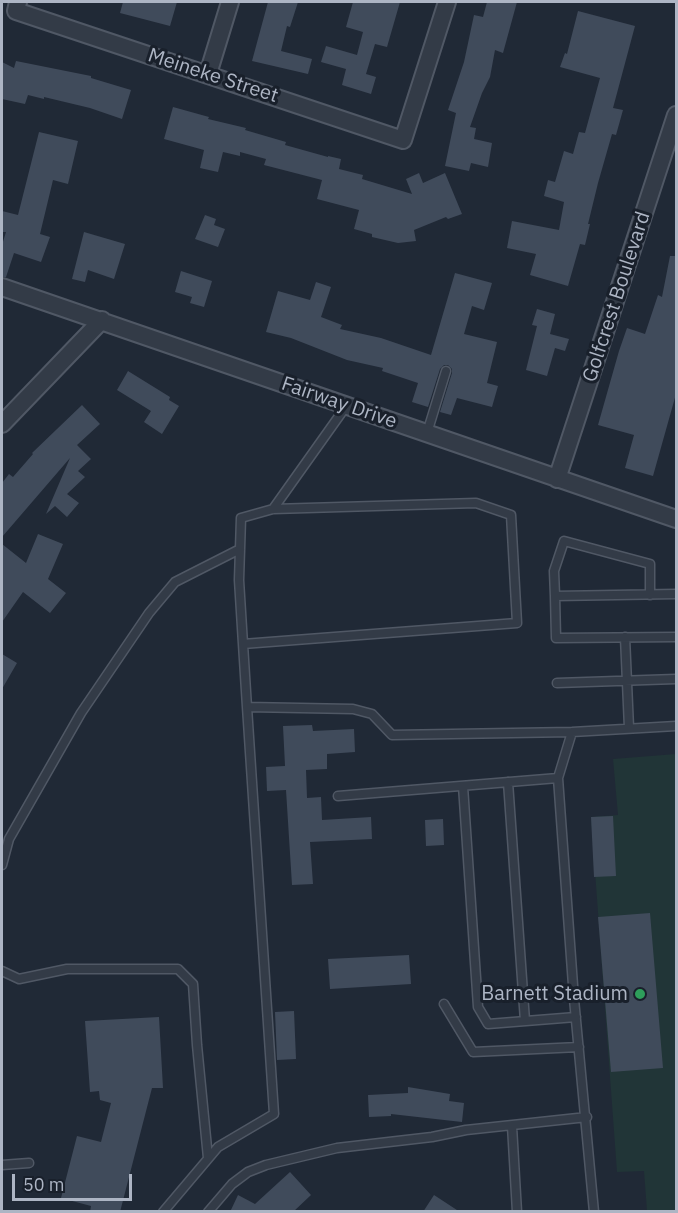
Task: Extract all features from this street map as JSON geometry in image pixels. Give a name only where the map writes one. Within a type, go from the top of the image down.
[{"type":"street","points":[[208,74],[230,2]]},
{"type":"street","name":"Meineke Street","points":[[21,7],[403,140],[447,2]]},
{"type":"street","name":"Golfcrest Boulevard","points":[[557,479],[676,115]]},
{"type":"street","name":"Fairway Drive","points":[[2,286],[676,519]]},
{"type":"street","points":[[2,424],[102,320]]},
{"type":"lane","points":[[427,434],[446,370]]},
{"type":"lane","points":[[273,509],[347,405]]},
{"type":"lane","points":[[163,1212],[218,1147],[274,1114],[247,707],[243,644],[239,580],[241,518],[273,509],[476,503],[511,515],[517,623],[243,644]]},
{"type":"lane","points":[[650,595],[650,564],[564,541],[554,571],[556,638],[676,637]]},
{"type":"lane","points":[[2,865],[9,839],[81,713],[149,613],[175,582],[240,549]]},
{"type":"lane","points":[[555,596],[676,594]]},
{"type":"lane","points":[[625,637],[629,728]]},
{"type":"lane","points":[[557,683],[676,679]]},
{"type":"lane","points":[[247,707],[353,709],[372,714],[392,735],[572,732],[676,726]]},
{"type":"lane","points":[[572,732],[558,778],[576,1017],[594,1212]]},
{"type":"lane","points":[[338,796],[558,778]]},
{"type":"lane","points":[[508,782],[525,1021]]},
{"type":"lane","points":[[464,786],[478,1007],[488,1024],[576,1017]]},
{"type":"lane","points":[[2,971],[19,979],[67,969],[178,969],[193,984],[208,1158]]},
{"type":"lane","points":[[444,1004],[473,1052],[579,1047]]},
{"type":"lane","points":[[208,1212],[232,1184],[248,1172],[266,1165],[337,1148],[432,1137],[466,1130],[587,1117]]},
{"type":"lane","points":[[512,1126],[517,1212]]},
{"type":"lane","points":[[2,1165],[29,1163]]},
{"type":"green space","name":"Barnett Stadium","points":[[676,754],[676,1211],[647,1211],[644,1171],[617,1172],[591,817],[618,815],[613,759]]},
{"type":"building","points":[[123,2],[177,2],[170,26],[120,13]]},
{"type":"building","points":[[268,2],[298,2],[290,27],[287,26],[281,51],[312,59],[308,74],[252,61]]},
{"type":"building","points":[[353,2],[400,2],[387,47],[375,44],[366,74],[376,77],[371,94],[342,85],[346,69],[321,62],[326,46],[357,55],[363,32],[346,27]]},
{"type":"building","points":[[487,2],[517,2],[503,53],[495,50],[490,77],[470,127],[476,128],[474,139],[492,143],[488,167],[471,163],[469,171],[445,166],[456,113],[448,110],[464,62],[474,15],[483,17]]},
{"type":"building","points":[[578,11],[635,26],[613,108],[623,110],[616,135],[612,134],[598,183],[585,245],[580,244],[568,286],[530,275],[536,254],[507,248],[512,221],[559,230],[564,202],[544,196],[548,180],[555,182],[564,151],[573,154],[579,132],[585,133],[600,78],[560,67],[565,53],[567,54]]},
{"type":"building","points":[[16,61],[91,76],[91,78],[131,90],[122,119],[90,108],[44,97],[44,99],[28,95],[25,104],[2,99],[2,62],[14,68]]},
{"type":"building","points":[[173,107],[209,117],[208,119],[246,128],[245,130],[286,142],[285,145],[341,159],[339,169],[363,175],[362,179],[412,194],[406,179],[419,173],[423,183],[445,173],[462,214],[448,219],[446,217],[414,230],[416,241],[398,243],[372,237],[372,234],[354,229],[359,210],[317,199],[322,180],[264,165],[266,159],[240,152],[240,156],[223,152],[218,172],[200,168],[204,150],[164,139]]},
{"type":"building","points":[[39,132],[78,141],[68,184],[53,180],[40,234],[50,237],[41,262],[14,253],[6,277],[2,277],[2,245],[6,232],[2,232],[2,211],[18,215]]},
{"type":"building","points":[[205,215],[216,219],[214,225],[225,229],[218,247],[195,239]]},
{"type":"building","points":[[84,232],[125,244],[114,279],[88,270],[85,282],[72,279]]},
{"type":"building","points":[[670,256],[676,256],[676,394],[653,476],[625,468],[634,435],[598,425],[627,328],[645,334],[658,295],[662,297]]},
{"type":"building","points":[[181,271],[212,281],[204,307],[190,303],[192,297],[175,292]]},
{"type":"building","points":[[455,273],[492,283],[484,310],[472,306],[464,334],[497,342],[487,383],[498,386],[492,407],[457,398],[451,415],[440,412],[452,373],[448,365],[440,369],[428,407],[412,402],[418,383],[382,371],[383,368],[347,360],[291,338],[266,332],[278,291],[310,300],[316,282],[331,287],[321,317],[342,325],[340,329],[381,338],[431,355]]},
{"type":"building","points":[[537,309],[555,314],[550,334],[569,339],[565,351],[555,348],[547,376],[526,370],[537,326],[532,325]]},
{"type":"building","points":[[128,371],[170,397],[169,400],[179,406],[162,434],[144,422],[151,411],[117,390]]},
{"type":"building","points":[[82,405],[100,424],[77,445],[91,459],[78,471],[85,477],[67,494],[79,503],[67,517],[55,506],[46,514],[70,458],[2,537],[2,483],[9,474],[13,477],[32,453]]},
{"type":"building","points":[[38,534],[63,544],[48,579],[66,593],[50,613],[23,592],[2,622],[2,544],[26,563]]},
{"type":"building","points":[[2,654],[17,663],[2,689]]},
{"type":"building","points":[[312,725],[313,731],[354,729],[355,752],[327,754],[327,769],[306,770],[307,798],[321,797],[322,820],[371,817],[372,839],[310,842],[313,884],[292,885],[286,790],[267,791],[266,767],[285,766],[283,726]]},
{"type":"building","points":[[613,816],[616,876],[594,877],[591,817]]},
{"type":"building","points":[[443,819],[444,845],[426,846],[425,820]]},
{"type":"building","points":[[650,913],[663,1068],[611,1072],[598,917]]},
{"type":"building","points":[[409,955],[411,984],[330,989],[328,959]]},
{"type":"building","points":[[294,1011],[296,1059],[277,1060],[275,1012]]},
{"type":"building","points":[[159,1017],[163,1088],[152,1088],[120,1212],[90,1212],[91,1206],[61,1198],[77,1136],[101,1142],[111,1103],[100,1100],[99,1091],[90,1092],[85,1021]]},
{"type":"building","points":[[408,1087],[450,1094],[449,1101],[464,1103],[462,1122],[391,1114],[391,1116],[369,1117],[368,1095],[408,1093]]},
{"type":"building","points":[[290,1172],[311,1195],[293,1212],[230,1212],[238,1195],[255,1204]]},
{"type":"building","points":[[434,1195],[460,1212],[423,1212]]},
{"type":"place","name":"Barnett Stadium","points":[[640,994]]}]
